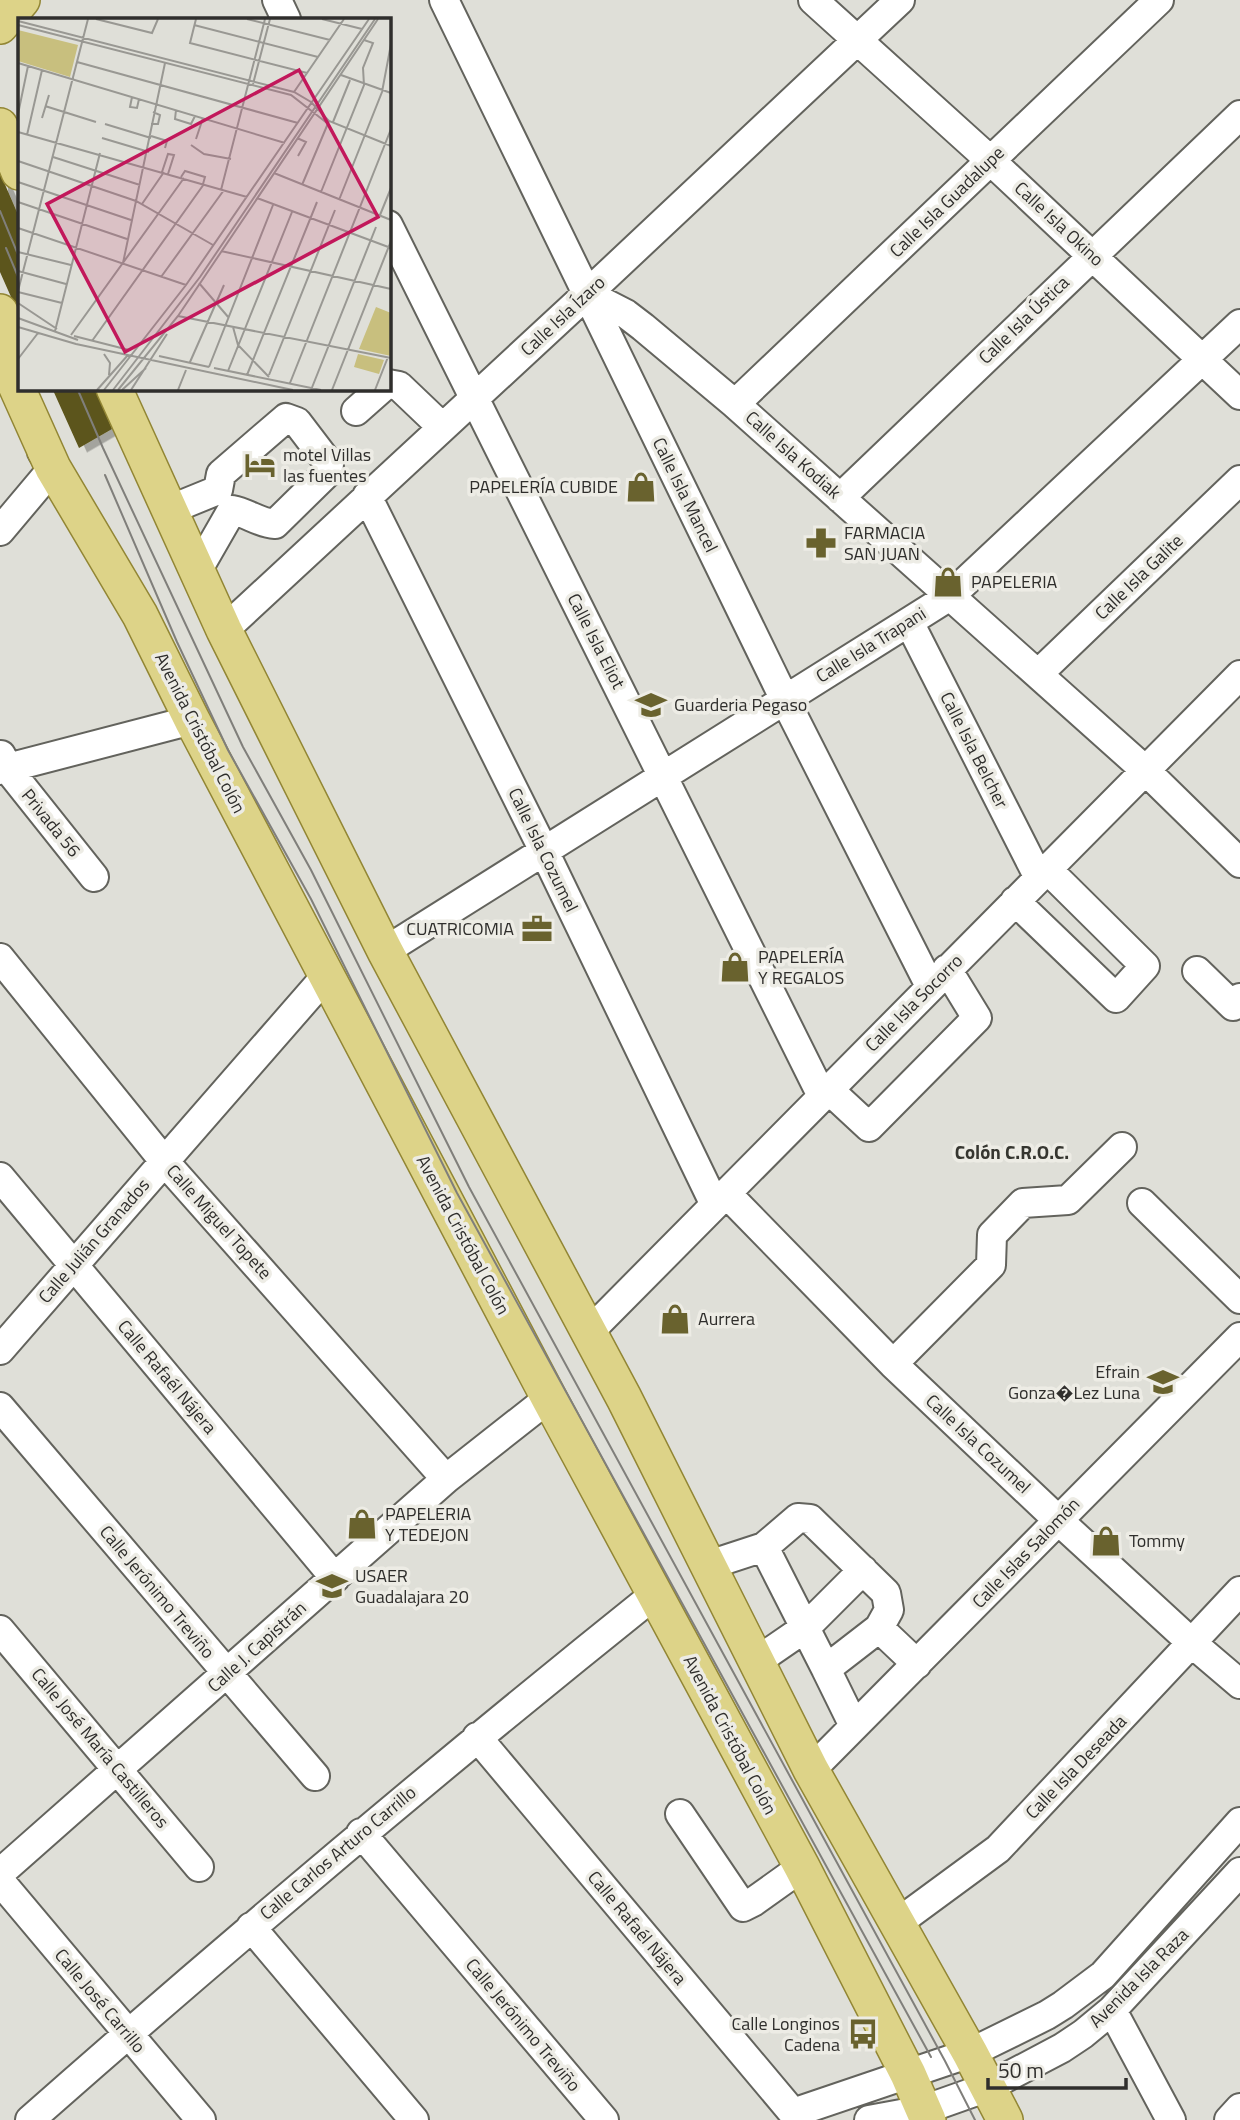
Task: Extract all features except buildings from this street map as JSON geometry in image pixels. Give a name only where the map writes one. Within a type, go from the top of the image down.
[{"type":"main road","points":[[0,26],[22,0]]},
{"type":"main road","points":[[0,126],[18,170]]},
{"type":"main road","points":[[0,312],[18,350]]},
{"type":"main road","points":[[0,349],[18,383]]},
{"type":"main road","points":[[22,390],[62,465]]},
{"type":"main road","points":[[38,390],[62,465]]},
{"type":"main road","points":[[115,390],[224,630],[385,951],[589,1332],[811,1770],[970,2053],[1004,2120]]},
{"type":"main road","name":"Avenida Cristóbal Colón","points":[[62,465],[107,530],[140,615],[192,720],[549,1398],[802,1867],[908,2074],[925,2115]]},
{"type":"street","points":[[277,0],[286,18]]},
{"type":"street","name":"Calle Isla Mancel","points":[[444,0],[785,700],[939,978],[977,1018],[869,1128],[825,1093]]},
{"type":"street","name":"Calle Isla Okino","points":[[813,0],[1092,255],[1240,395]]},
{"type":"street","name":"Calle Isla Ízaro","points":[[224,630],[900,0]]},
{"type":"street","name":"Calle Isla Guadalupe","points":[[735,404],[1159,0]]},
{"type":"street","name":"Calle Isla Ústica","points":[[840,498],[1240,115]]},
{"type":"street","name":"Calle Isla Eliot","points":[[390,229],[825,1093]]},
{"type":"street","name":"Calle Isla Kodiak","points":[[587,294],[626,314],[735,404],[1236,850]]},
{"type":"street","name":"Calle Isla Trapani","points":[[385,951],[950,596],[1240,324]]},
{"type":"street","points":[[0,384],[62,465],[0,531]]},
{"type":"street","points":[[390,384],[399,386],[442,428]]},
{"type":"street","points":[[356,411],[380,390]]},
{"type":"street","points":[[169,510],[218,490],[220,474],[286,418],[297,422],[329,464],[328,472],[275,524],[262,523],[242,512],[232,510],[197,571]]},
{"type":"street","name":"Calle Isla Galite","points":[[1038,674],[1240,480]]},
{"type":"street","name":"Calle Isla Cozumel","points":[[367,496],[721,1199],[1058,1520],[1240,1684]]},
{"type":"street","name":"Calle Isla Belcher","points":[[909,622],[1043,873],[1145,966],[1116,998],[1015,901]]},
{"type":"street","name":"Calle Isla Socorro","points":[[589,1332],[1240,676]]},
{"type":"street","points":[[3,764],[192,720]]},
{"type":"street","name":"Privada 56","points":[[3,764],[94,877]]},
{"type":"street","name":"Calle Miguel Topete","points":[[0,958],[164,1161],[446,1479]]},
{"type":"street","points":[[1197,971],[1233,1006],[1240,999]]},
{"type":"street","name":"Calle Julián Granados","points":[[0,1350],[327,975]]},
{"type":"street","points":[[892,1364],[991,1265],[992,1235],[1023,1203],[1068,1200],[1122,1147]]},
{"type":"street","name":"Calle Rafaél Nájera","points":[[0,1177],[335,1578]]},
{"type":"street","points":[[1142,1203],[1240,1299]]},
{"type":"street","name":"Calle Islas Salomón","points":[[811,1770],[1240,1336]]},
{"type":"street","name":"Calle J. Capistrán","points":[[0,1873],[446,1479],[549,1398]]},
{"type":"street","name":"Calle Jerónimo Treviño","points":[[0,1407],[315,1776]]},
{"type":"street","points":[[709,1565],[764,1547],[798,1518],[810,1519],[886,1593],[889,1610],[879,1628],[826,1669]]},
{"type":"street","points":[[764,1547],[854,1726]]},
{"type":"street","points":[[757,1661],[805,1628],[863,1570]]},
{"type":"street","name":"Calle Isla Deseada","points":[[896,1924],[998,1849],[1240,1591]]},
{"type":"street","name":"Calle Carlos Arturo Carrillo","points":[[30,2120],[361,1833],[654,1595]]},
{"type":"street","points":[[879,1628],[917,1664]]},
{"type":"street","name":"Calle José María Castilleros","points":[[0,1630],[199,1867]]},
{"type":"street","name":"Calle Rafaél Nájera","points":[[477,1737],[794,2117]]},
{"type":"street","points":[[680,1814],[743,1908],[802,1867]]},
{"type":"street","name":"Avenida Isla Raza","points":[[908,2074],[970,2053],[1047,2015],[1079,1994],[1102,1975],[1240,1822]]},
{"type":"street","name":"Calle Jerónimo Treviño","points":[[361,1833],[604,2120]]},
{"type":"street","name":"Avenida Isla Raza","points":[[925,2115],[988,2087],[1083,2034],[1112,2010],[1240,1872]]},
{"type":"street","name":"Calle José Carrillo","points":[[0,1881],[201,2120]]},
{"type":"street","points":[[251,1927],[414,2120]]},
{"type":"street","points":[[1112,2010],[1171,2120]]},
{"type":"street","points":[[794,2117],[908,2074]]},
{"type":"street","points":[[1229,2120],[1240,2108]]},
{"type":"street","points":[[878,2119],[925,2115]]},
{"type":"tram line","points":[[0,211],[18,255]]},
{"type":"tram line","points":[[6,248],[18,277]]},
{"type":"tram line","points":[[78,390],[243,747],[311,870],[469,1187],[975,2120]]},
{"type":"tram line","points":[[105,475],[177,642],[228,750],[311,899],[457,1193],[931,2057]]},
{"type":"place","name":"motel Villas las fuentes","points":[[260,465]]},
{"type":"place","name":"PAPELERÍA CUBIDE","points":[[641,487]]},
{"type":"place","name":"FARMACIA SAN JUAN","points":[[821,543]]},
{"type":"place","name":"PAPELERIA","points":[[948,582]]},
{"type":"place","name":"Guarderia Pegaso","points":[[651,705]]},
{"type":"place","name":"CUATRICOMIA","points":[[537,929]]},
{"type":"place","name":"PAPELERÍA Y REGALOS","points":[[735,967]]},
{"type":"place","name":"Aurrera","points":[[675,1319]]},
{"type":"place","name":"Efrain Gonza�Lez Luna","points":[[1163,1382]]},
{"type":"place","name":"PAPELERIA Y TEDEJON","points":[[362,1524]]},
{"type":"place","name":"Tommy","points":[[1106,1541]]},
{"type":"place","name":"USAER Guadalajara 20","points":[[332,1586]]},
{"type":"place","name":"Calle Longinos Cadena","points":[[863,2034]]},
{"type":"district","name":"Colón C.R.O.C.","points":[[1012,1152]]}]
